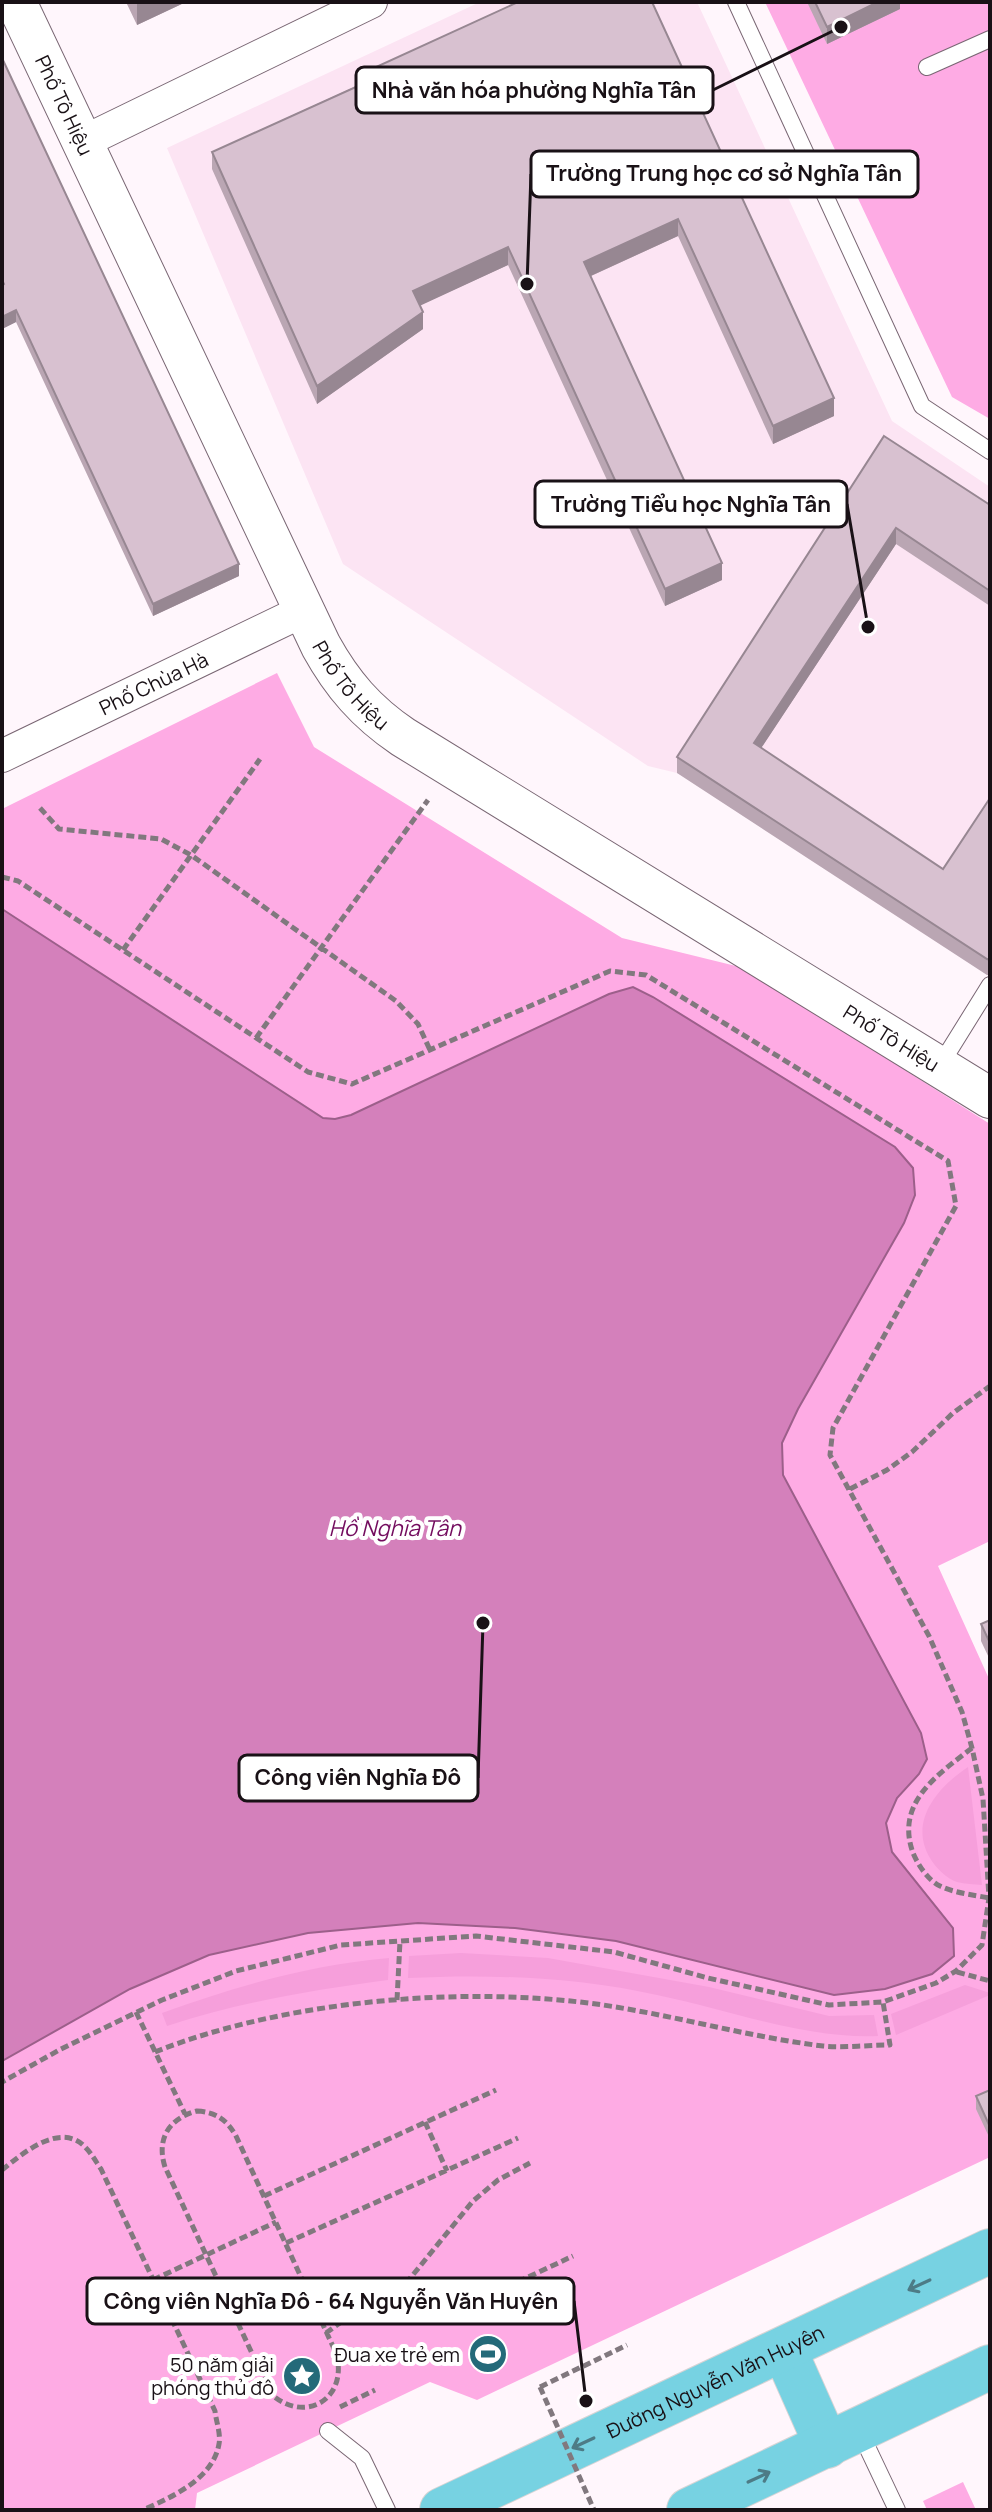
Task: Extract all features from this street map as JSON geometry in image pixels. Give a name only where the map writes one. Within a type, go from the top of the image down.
[{"type":"main road","name":"Đường Nguyễn Văn Huyên","points":[[442,2510],[990,2251]]},
{"type":"main road","points":[[784,2349],[843,2438]]},
{"type":"main road","points":[[689,2510],[990,2367]]},
{"type":"street","name":"Phố Tô Hiệu","points":[[16,2],[305,610],[338,675],[377,720],[990,1098]]},
{"type":"street","points":[[83,142],[351,6]]},
{"type":"street","name":"Phố Chùa Hà","points":[[2,756],[305,610]]},
{"type":"lane","points":[[736,2],[922,406],[990,451]]},
{"type":"lane","points":[[927,67],[990,39]]},
{"type":"lane","points":[[939,1067],[990,985]]},
{"type":"lane","points":[[328,2431],[362,2458],[387,2510]]},
{"type":"lane","points":[[843,2438],[897,2510]]},
{"type":"path","points":[[123,950],[260,759]]},
{"type":"path","points":[[256,1038],[428,800]]},
{"type":"path","points":[[40,808],[59,829],[161,839],[191,855],[396,1001],[418,1024],[430,1050]]},
{"type":"path","points":[[2,877],[18,881],[308,1072],[352,1084],[610,971],[646,975],[948,1161],[956,1206],[833,1428],[830,1455],[929,1636],[962,1712],[983,1799],[989,1898],[982,1945],[956,1971],[936,1983],[883,2002],[829,2005],[708,1978],[614,1952],[476,1936],[341,1945],[236,1971],[136,2012],[2,2082]]},
{"type":"path","points":[[850,1489],[887,1470],[912,1452],[953,1413],[990,1386]]},
{"type":"path","points":[[972,1748],[938,1774],[910,1808],[907,1837],[918,1865],[939,1886],[989,1898]]},
{"type":"path","points":[[397,2000],[400,1941]]},
{"type":"path","points":[[956,1971],[990,1981]]},
{"type":"path","points":[[155,2052],[222,2029],[298,2014],[397,2000],[483,1997],[598,2005],[827,2046],[890,2045],[883,2002]]},
{"type":"path","points":[[136,2012],[185,2114]]},
{"type":"path","points":[[264,2196],[496,2090]]},
{"type":"path","points":[[209,2112],[230,2125],[286,2244],[339,2365],[339,2377],[334,2389],[316,2405],[291,2407],[280,2402],[264,2384],[205,2254],[161,2155],[166,2131],[185,2114],[209,2112]]},
{"type":"path","points":[[425,2122],[447,2171]]},
{"type":"path","points":[[2,2170],[34,2145],[60,2137],[84,2144],[101,2169],[215,2411],[219,2443],[205,2473],[174,2496],[143,2510]]},
{"type":"path","points":[[286,2244],[518,2138]]},
{"type":"path","points":[[326,2333],[358,2313],[391,2300],[473,2201],[498,2180],[530,2163]]},
{"type":"path","points":[[153,2280],[276,2222]]},
{"type":"path","points":[[379,2307],[411,2314],[425,2313],[521,2280],[573,2256]]},
{"type":"path","points":[[594,2510],[540,2387],[627,2345]]},
{"type":"path","points":[[335,2410],[375,2390]]},
{"type":"shaded area","points":[[480,2],[697,2],[892,421],[990,487],[990,941],[677,773],[648,766],[343,564],[167,148]]},
{"type":"shaded area","points":[[765,2],[990,2],[990,419],[952,397]]},
{"type":"shaded area","points":[[277,673],[314,747],[622,938],[744,968],[990,1124],[990,1541],[938,1566],[990,1681],[990,2157],[477,2400],[430,2382],[197,2493],[195,2510],[2,2510],[2,809]]},
{"type":"shaded area","points":[[968,1767],[982,1885],[957,1882],[942,1872],[930,1858],[922,1831],[924,1818],[937,1795]]},
{"type":"shaded area","points":[[461,1953],[548,1958],[709,1987],[829,2016],[874,2015],[878,2036],[850,2036],[794,2028],[657,1995],[595,1984],[470,1976],[408,1978],[409,1956]]},
{"type":"shaded area","points":[[389,1958],[388,1980],[276,1998],[167,2026],[162,2013],[274,1978]]},
{"type":"shaded area","points":[[965,1985],[990,1995],[896,2035],[891,2014]]},
{"type":"shaded area","points":[[963,2482],[976,2510],[927,2510],[923,2501]]},
{"type":"water","name":"Hồ Nghĩa Tân","points":[[2,909],[323,1118],[351,1115],[609,994],[633,987],[895,1147],[913,1168],[915,1195],[904,1223],[798,1409],[782,1443],[783,1475],[921,1733],[927,1759],[919,1774],[897,1798],[886,1823],[892,1852],[953,1928],[954,1956],[932,1974],[885,1989],[834,1995],[616,1941],[515,1928],[418,1923],[308,1933],[209,1955],[130,1989],[2,2061]]},
{"type":"building","points":[[515,2],[652,2],[834,398],[773,426],[678,219],[584,262],[722,563],[665,589],[508,247],[413,291],[423,312],[317,386],[212,152],[367,82],[363,73]]},
{"type":"building","points":[[815,2],[878,2],[827,27]]},
{"type":"building","points":[[2,58],[239,564],[153,604],[16,310],[2,317]]},
{"type":"building","points":[[884,436],[990,505],[990,591],[896,528],[754,743],[943,869],[990,798],[990,960],[677,757]]},
{"type":"building","points":[[990,1620],[990,1643],[981,1624]]},
{"type":"building","points":[[990,2090],[990,2127],[976,2096]]},
{"type":"place","name":"Nhà văn hóa phường Nghĩa Tân","points":[[841,27]]},
{"type":"place","name":"Trường Trung học cơ sở Nghĩa Tân","points":[[527,284]]},
{"type":"place","name":"Trường Tiểu học Nghĩa Tân","points":[[868,627]]},
{"type":"place","name":"Công viên Nghĩa Đô","points":[[483,1623]]},
{"type":"place","name":"Đua xe trẻ em","points":[[488,2354]]},
{"type":"place","name":"50 năm giải phóng thủ đô","points":[[302,2376]]},
{"type":"place","name":"Công viên Nghĩa Đô - 64 Nguyễn Văn Huyên","points":[[586,2401]]}]
